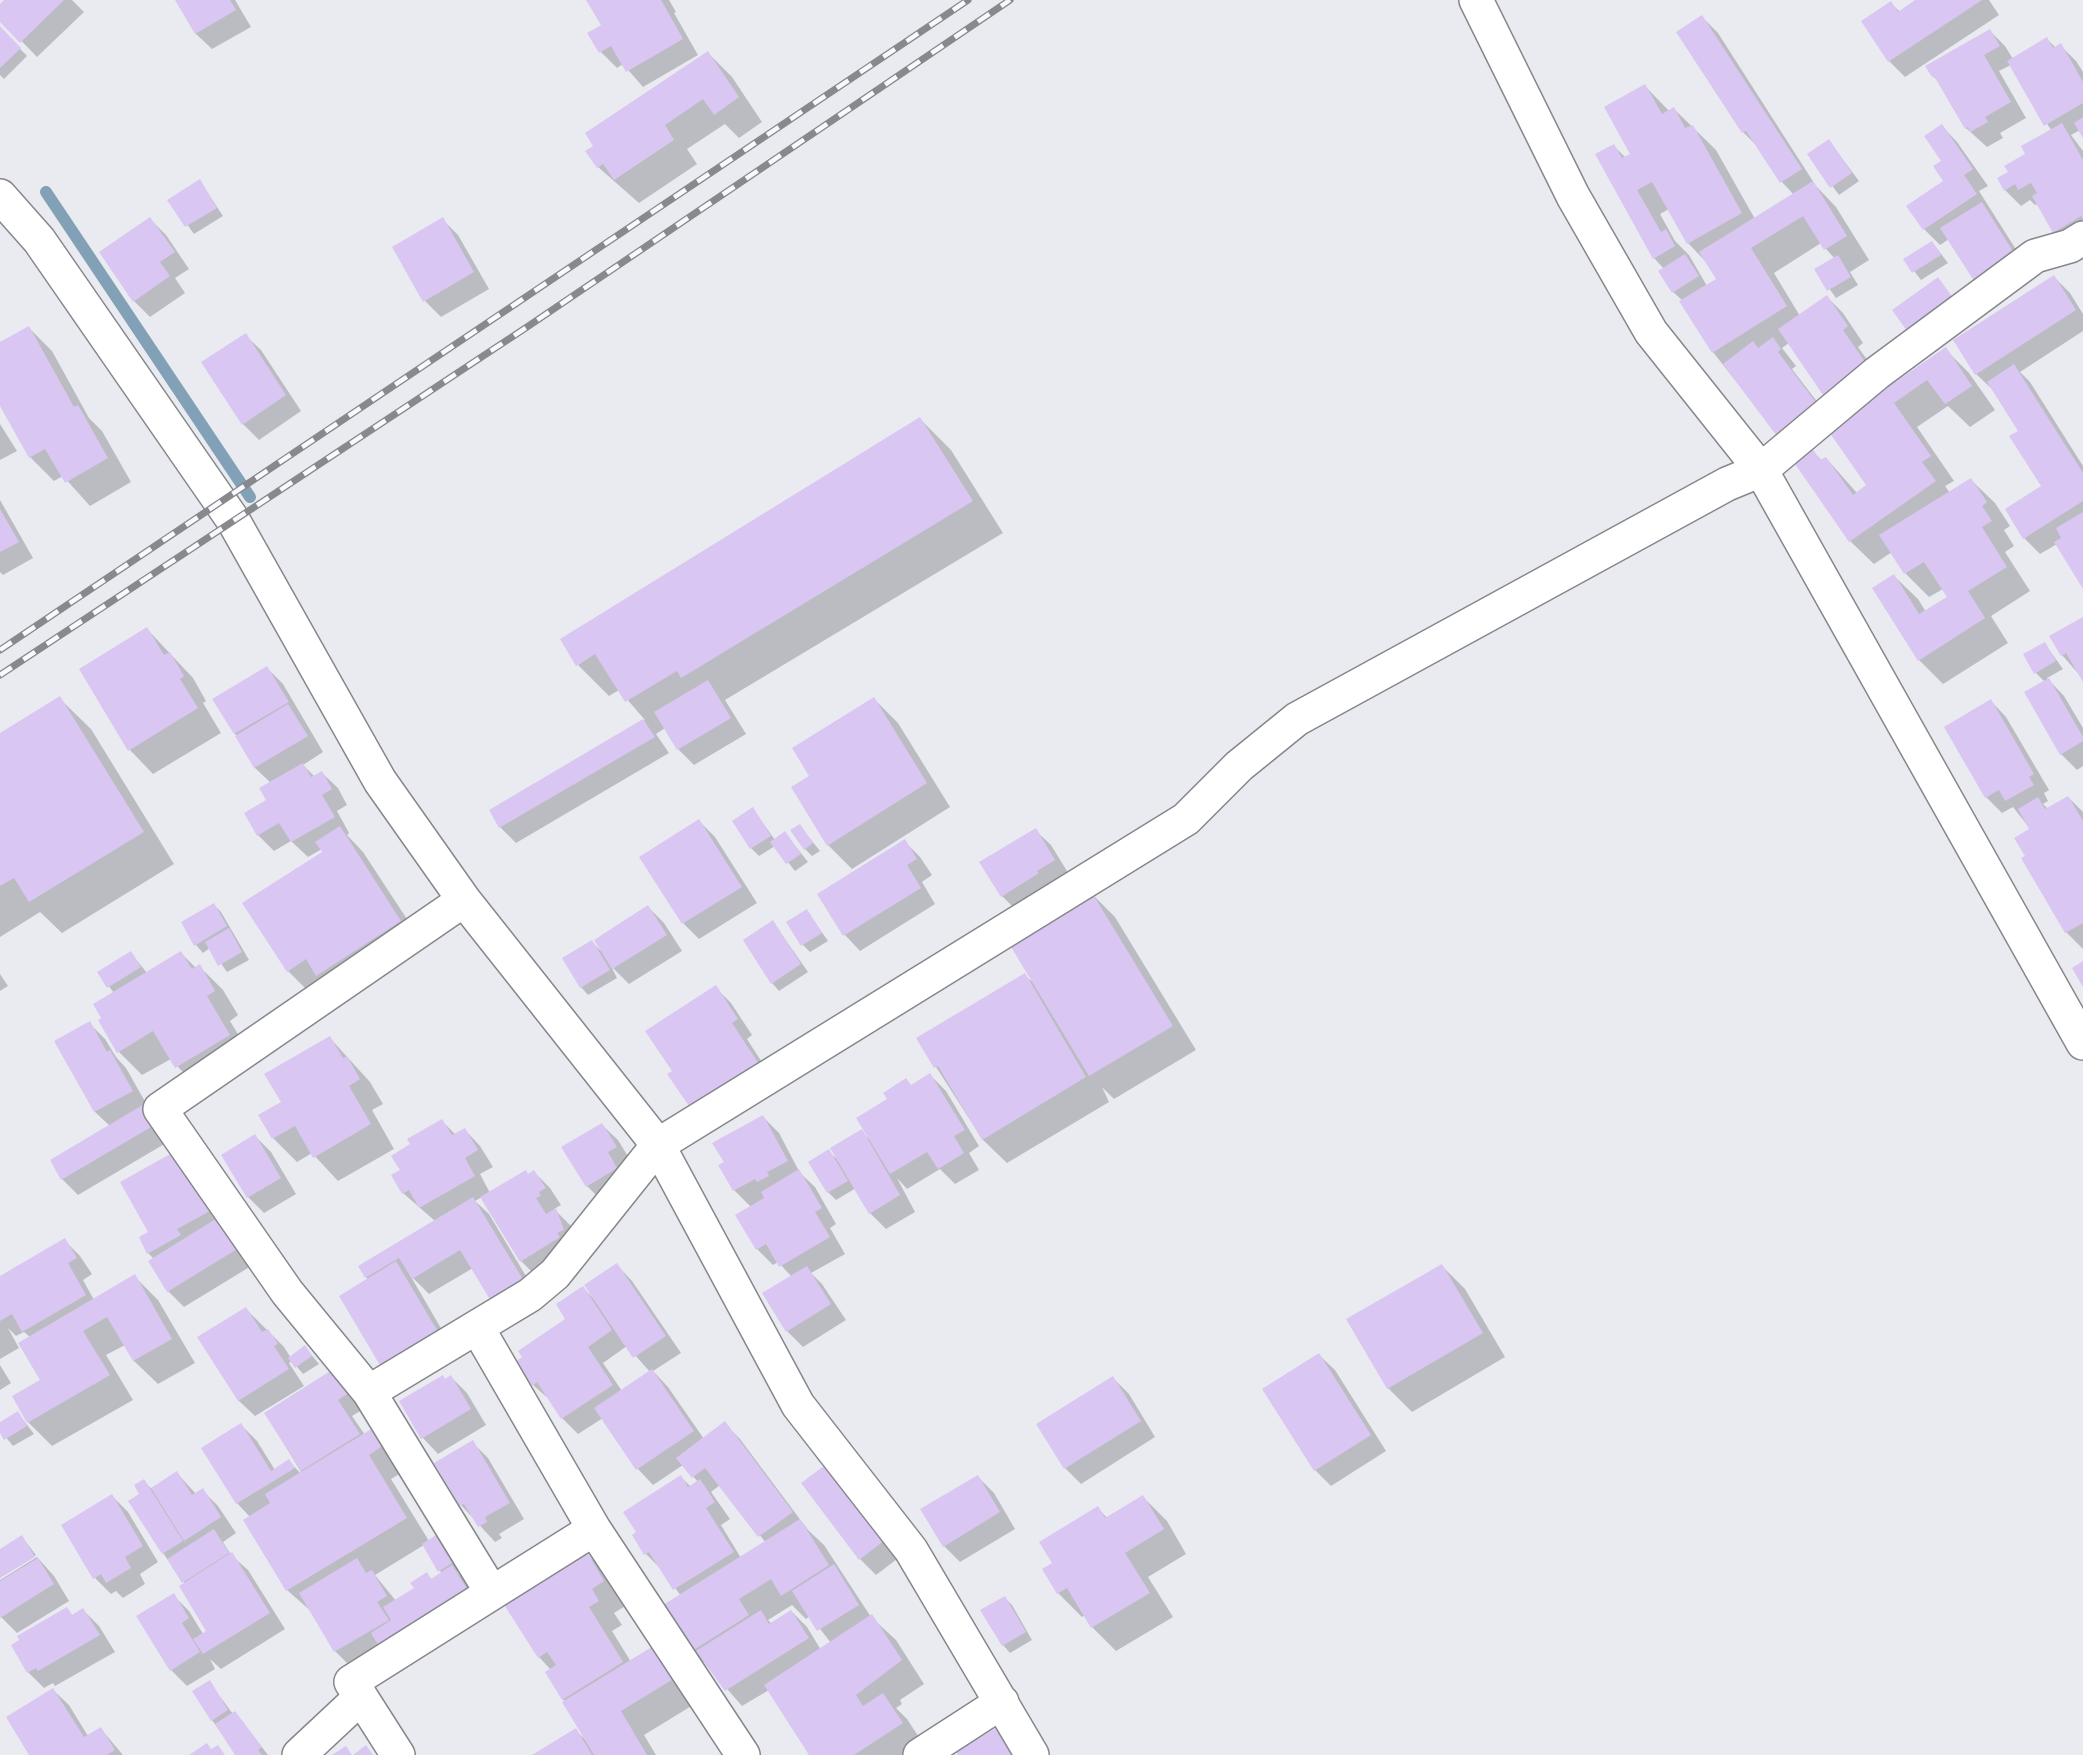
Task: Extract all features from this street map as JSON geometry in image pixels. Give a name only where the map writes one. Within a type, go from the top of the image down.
[{"type":"street","points":[[1476,0],[1573,196],[1651,332],[1761,470],[2083,1043]]},
{"type":"street","points":[[0,196],[39,240],[233,520],[380,781],[464,900],[658,1145],[798,1405],[911,1550],[1032,1755]]},
{"type":"street","points":[[369,1392],[530,1295],[555,1274],[658,1145],[1186,819],[1239,766],[1297,719],[1727,484],[1761,470],[1877,373],[2034,256],[2079,250]]},
{"type":"street","points":[[464,900],[299,1016],[160,1109],[287,1292],[369,1392],[492,1593]]},
{"type":"street","points":[[477,1327],[594,1529],[743,1755]]},
{"type":"street","points":[[398,1755],[351,1682],[594,1529]]},
{"type":"street","points":[[299,1755],[361,1697]]},
{"type":"street","points":[[920,1755],[1002,1701]]},
{"type":"building","points":[[4,0],[64,0],[20,43],[0,22],[0,4]]},
{"type":"building","points":[[175,0],[230,0],[236,10],[195,34]]},
{"type":"building","points":[[586,0],[661,0],[683,39],[626,72],[611,46],[599,53],[587,33],[601,25]]},
{"type":"building","points":[[1915,0],[1982,0],[1888,62],[1861,21],[1891,1],[1898,12]]},
{"type":"building","points":[[1702,15],[1802,169],[1780,183],[1746,131],[1742,133],[1676,32]]},
{"type":"building","points":[[0,26],[21,48],[0,68]]},
{"type":"building","points":[[1990,29],[2000,46],[1984,55],[2011,102],[1985,117],[1988,122],[1970,132],[1968,127],[1965,129],[1934,76],[1932,77],[1925,66]]},
{"type":"building","points":[[2047,37],[2053,48],[2061,43],[2083,82],[2083,103],[2044,126],[2007,61]]},
{"type":"building","points":[[708,51],[739,97],[714,115],[703,99],[665,125],[674,140],[614,180],[603,164],[597,168],[585,151],[593,146],[585,133]]},
{"type":"building","points":[[1645,84],[1662,114],[1674,107],[1685,128],[1693,125],[1742,213],[1687,244],[1652,182],[1637,190],[1661,232],[1666,229],[1675,246],[1653,259],[1595,154],[1614,144],[1622,158],[1630,154],[1604,107]]},
{"type":"building","points":[[2083,117],[2083,138],[2074,123]]},
{"type":"building","points":[[2062,123],[2083,160],[2083,219],[2081,216],[2053,233],[2032,196],[2037,193],[2031,183],[2018,190],[2015,184],[2004,191],[1997,178],[2008,172],[2004,166],[2025,154],[2021,146]]},
{"type":"building","points":[[1942,124],[1973,169],[1964,175],[1977,194],[1923,230],[1906,206],[1943,181],[1933,166],[1941,161],[1924,136]]},
{"type":"building","points":[[1829,139],[1852,173],[1830,188],[1807,154]]},
{"type":"building","points":[[200,179],[217,208],[185,227],[167,200]]},
{"type":"building","points":[[1813,181],[1847,236],[1824,250],[1803,216],[1751,248],[1787,306],[1712,353],[1679,301],[1716,279],[1699,252]]},
{"type":"building","points":[[1982,202],[2014,253],[1976,284],[1940,228]]},
{"type":"building","points":[[150,217],[175,252],[160,262],[170,276],[133,302],[99,252]]},
{"type":"building","points":[[443,217],[474,272],[423,302],[392,247]]},
{"type":"building","points":[[1932,241],[1941,255],[1912,273],[1903,259]]},
{"type":"building","points":[[1685,254],[1699,276],[1672,293],[1658,271]]},
{"type":"building","points":[[1838,255],[1851,277],[1827,291],[1814,269]]},
{"type":"building","points":[[2054,275],[2076,310],[1975,375],[1953,340]]},
{"type":"building","points":[[1938,277],[1953,298],[1907,331],[1892,310]]},
{"type":"building","points":[[1827,295],[1848,326],[1843,330],[1867,365],[1823,395],[1778,329]]},
{"type":"building","points":[[29,326],[74,407],[78,405],[108,458],[65,483],[45,449],[29,458],[0,406],[0,342]]},
{"type":"building","points":[[246,333],[286,395],[242,425],[201,362]]},
{"type":"building","points":[[1773,337],[1781,349],[1778,352],[1817,404],[1776,435],[1723,364],[1753,341],[1758,348]]},
{"type":"building","points":[[1946,347],[1972,386],[1945,404],[1927,380],[1894,403],[1931,456],[1922,462],[1936,481],[1849,542],[1793,461],[1812,448],[1820,460],[1826,457],[1853,495],[1866,485],[1827,429]]},
{"type":"building","points":[[2014,364],[2083,473],[2083,501],[2023,539],[2005,509],[2041,486],[2009,436],[2018,431],[1987,382]]},
{"type":"building","points":[[920,417],[973,501],[681,678],[677,671],[625,702],[595,654],[576,666],[560,639]]},
{"type":"building","points":[[1971,478],[1987,502],[1982,506],[1992,521],[1982,527],[2007,567],[1968,591],[1985,618],[1918,661],[1872,588],[1894,574],[1919,614],[1947,597],[1924,562],[1904,574],[1879,535]]},
{"type":"building","points":[[0,509],[19,542],[0,552]]},
{"type":"building","points":[[2083,512],[2083,589],[2054,542],[2061,538],[2056,528]]},
{"type":"building","points":[[2083,617],[2083,682],[2066,653],[2061,656],[2049,636]]},
{"type":"building","points":[[147,627],[164,655],[170,652],[184,676],[180,679],[198,708],[128,751],[79,669]]},
{"type":"building","points":[[2045,642],[2056,661],[2034,674],[2023,654]]},
{"type":"building","points":[[267,666],[289,702],[234,734],[212,699]]},
{"type":"building","points":[[2049,678],[2083,737],[2083,741],[2060,755],[2024,692]]},
{"type":"building","points":[[708,680],[731,718],[677,750],[654,712]]},
{"type":"building","points":[[60,696],[144,832],[29,902],[14,878],[0,886],[0,733]]},
{"type":"building","points":[[874,697],[927,783],[827,846],[791,787],[809,776],[792,748]]},
{"type":"building","points":[[1991,699],[2034,774],[2029,777],[2034,785],[2005,801],[1999,790],[1985,798],[1944,727]]},
{"type":"building","points":[[288,704],[308,736],[254,768],[235,736]]},
{"type":"building","points":[[643,719],[655,737],[499,828],[489,810]]},
{"type":"building","points":[[303,763],[311,777],[322,771],[332,789],[322,795],[335,817],[291,842],[279,823],[257,836],[244,813],[266,800],[259,788]]},
{"type":"building","points":[[2068,796],[2083,821],[2083,923],[2065,933],[2021,858],[2025,856],[2014,838],[2029,829],[2018,809],[2038,797],[2045,809]]},
{"type":"building","points":[[753,807],[771,836],[750,849],[732,821]]},
{"type":"building","points":[[699,819],[742,887],[682,924],[639,857]]},
{"type":"building","points":[[800,824],[813,843],[804,850],[790,830]]},
{"type":"building","points":[[340,826],[401,921],[316,976],[306,959],[287,972],[242,903],[322,852],[315,842]]},
{"type":"building","points":[[1036,828],[1055,860],[1001,897],[979,862]]},
{"type":"building","points":[[785,831],[801,854],[786,864],[770,842]]},
{"type":"building","points":[[905,839],[917,859],[907,865],[921,888],[843,936],[817,894]]},
{"type":"building","points":[[1091,891],[1173,1026],[1089,1076],[1008,942]]},
{"type":"building","points":[[214,903],[227,926],[194,946],[181,922]]},
{"type":"building","points":[[648,905],[667,935],[612,969],[594,940]]},
{"type":"building","points":[[807,909],[822,933],[801,946],[786,922]]},
{"type":"building","points":[[773,920],[801,964],[771,984],[743,940]]},
{"type":"building","points":[[229,928],[242,952],[218,966],[205,942]]},
{"type":"building","points":[[592,940],[610,970],[580,988],[562,958]]},
{"type":"building","points":[[131,951],[141,967],[107,988],[97,972]]},
{"type":"building","points":[[181,951],[192,969],[200,964],[215,991],[207,996],[230,1035],[175,1068],[153,1031],[117,1053],[98,1020],[101,1018],[93,1004]]},
{"type":"building","points":[[2083,961],[2083,987],[2072,968]]},
{"type":"building","points":[[1025,973],[1086,1077],[982,1140],[938,1066],[934,1068],[916,1038]]},
{"type":"building","points":[[716,985],[738,1019],[732,1023],[759,1064],[691,1109],[667,1074],[672,1071],[645,1031]]},
{"type":"building","points":[[90,1021],[107,1052],[110,1050],[133,1091],[94,1112],[54,1041]]},
{"type":"building","points":[[330,1036],[343,1058],[347,1056],[360,1079],[349,1086],[371,1124],[313,1158],[295,1126],[272,1139],[258,1115],[281,1102],[264,1074]]},
{"type":"building","points":[[930,1073],[965,1130],[954,1136],[964,1153],[938,1169],[927,1152],[890,1174],[856,1118],[887,1099],[883,1093],[906,1078],[911,1085]]},
{"type":"building","points":[[151,1100],[163,1120],[61,1180],[50,1160]]},
{"type":"building","points":[[763,1115],[788,1161],[767,1172],[769,1176],[757,1182],[755,1179],[733,1191],[718,1165],[724,1162],[712,1143]]},
{"type":"building","points":[[442,1119],[452,1135],[465,1128],[478,1150],[465,1158],[475,1176],[419,1208],[409,1190],[402,1194],[391,1175],[400,1170],[391,1156],[410,1144],[407,1139]]},
{"type":"building","points":[[602,1123],[617,1147],[608,1152],[617,1168],[586,1187],[561,1147]]},
{"type":"building","points":[[862,1129],[900,1195],[869,1214],[830,1148]]},
{"type":"building","points":[[255,1134],[281,1178],[247,1198],[221,1155]]},
{"type":"building","points":[[181,1148],[195,1185],[210,1211],[177,1229],[181,1235],[147,1254],[139,1237],[148,1232],[120,1182]]},
{"type":"building","points":[[829,1149],[848,1181],[827,1193],[808,1162]]},
{"type":"building","points":[[799,1169],[822,1208],[815,1212],[830,1237],[779,1267],[766,1244],[756,1250],[735,1215],[764,1198],[761,1192]]},
{"type":"building","points":[[526,1170],[528,1174],[534,1170],[546,1188],[539,1192],[541,1196],[536,1198],[546,1214],[556,1208],[564,1230],[557,1233],[560,1237],[520,1262],[480,1197]]},
{"type":"building","points":[[473,1197],[527,1286],[494,1306],[460,1250],[412,1279],[399,1258],[365,1278],[358,1266]]},
{"type":"building","points":[[227,1212],[247,1243],[167,1292],[148,1261]]},
{"type":"building","points":[[65,1238],[77,1258],[68,1263],[86,1295],[22,1332],[12,1314],[0,1321],[0,1276]]},
{"type":"building","points":[[396,1261],[441,1337],[384,1372],[339,1296]]},
{"type":"building","points":[[617,1263],[666,1336],[633,1358],[584,1285]]},
{"type":"building","points":[[1442,1264],[1483,1333],[1387,1389],[1346,1319]]},
{"type":"building","points":[[807,1266],[831,1304],[786,1332],[762,1293]]},
{"type":"building","points":[[135,1274],[172,1339],[133,1361],[107,1317],[83,1331],[110,1375],[27,1423],[12,1396],[40,1380],[18,1343]]},
{"type":"building","points":[[583,1286],[612,1330],[588,1347],[613,1385],[561,1419],[537,1382],[532,1386],[515,1362],[522,1357],[518,1351],[565,1319],[556,1304]]},
{"type":"building","points":[[246,1307],[262,1332],[268,1329],[278,1344],[274,1346],[289,1369],[238,1401],[197,1337]]},
{"type":"building","points":[[305,1345],[312,1356],[295,1368],[288,1358]]},
{"type":"building","points":[[1319,1353],[1371,1435],[1314,1471],[1262,1389]]},
{"type":"building","points":[[652,1369],[694,1431],[636,1470],[594,1408]]},
{"type":"building","points":[[332,1370],[347,1394],[338,1400],[360,1434],[301,1471],[264,1413]]},
{"type":"building","points":[[443,1375],[445,1379],[451,1375],[471,1409],[421,1439],[399,1401]]},
{"type":"building","points":[[1113,1376],[1141,1421],[1064,1469],[1036,1424]]},
{"type":"building","points":[[18,1411],[27,1426],[4,1440],[0,1433],[0,1422]]},
{"type":"building","points":[[725,1421],[793,1512],[758,1537],[705,1468],[692,1478],[676,1458]]},
{"type":"building","points":[[241,1423],[271,1471],[289,1459],[295,1468],[236,1504],[201,1448]]},
{"type":"building","points":[[373,1428],[384,1445],[369,1455],[407,1518],[286,1591],[243,1520],[270,1503],[265,1494]]},
{"type":"building","points":[[473,1440],[510,1503],[485,1517],[487,1522],[478,1527],[464,1504],[460,1506],[434,1463]]},
{"type":"building","points":[[832,1460],[890,1536],[859,1560],[801,1483]]},
{"type":"building","points":[[177,1471],[192,1495],[203,1488],[221,1517],[184,1541],[151,1488]]},
{"type":"building","points":[[681,1475],[688,1487],[700,1479],[715,1502],[706,1508],[734,1552],[673,1590],[649,1552],[644,1555],[632,1535],[636,1532],[623,1512]]},
{"type":"building","points":[[978,1475],[1000,1512],[943,1547],[920,1509]]},
{"type":"building","points":[[144,1479],[183,1541],[162,1554],[128,1501],[139,1494],[134,1485]]},
{"type":"building","points":[[112,1494],[143,1546],[125,1557],[131,1568],[106,1583],[101,1574],[93,1579],[61,1525]]},
{"type":"building","points":[[1143,1495],[1164,1529],[1125,1553],[1150,1593],[1091,1628],[1067,1588],[1057,1594],[1042,1569],[1052,1563],[1039,1542],[1098,1506],[1105,1518]]},
{"type":"building","points":[[800,1519],[829,1565],[781,1596],[771,1579],[739,1599],[749,1615],[692,1651],[663,1605]]},
{"type":"building","points":[[214,1529],[229,1553],[182,1583],[167,1559]]},
{"type":"building","points":[[22,1535],[35,1557],[0,1578],[0,1549]]},
{"type":"building","points":[[436,1535],[452,1563],[438,1572],[422,1544]]},
{"type":"building","points":[[232,1552],[270,1613],[203,1654],[193,1639],[206,1631],[179,1586]]},
{"type":"building","points":[[587,1552],[604,1581],[592,1589],[599,1601],[589,1607],[623,1662],[562,1700],[545,1672],[556,1665],[547,1652],[538,1658],[503,1603]]},
{"type":"building","points":[[38,1558],[54,1584],[0,1618],[0,1581]]},
{"type":"building","points":[[357,1558],[366,1573],[372,1570],[387,1596],[377,1602],[389,1620],[334,1652],[299,1593]]},
{"type":"building","points":[[834,1564],[859,1605],[817,1631],[792,1591]]},
{"type":"building","points":[[452,1565],[469,1592],[380,1648],[371,1633],[391,1620],[383,1607],[414,1588],[410,1583],[427,1572],[431,1579]]},
{"type":"building","points":[[174,1593],[189,1618],[182,1623],[200,1652],[170,1671],[136,1616]]},
{"type":"building","points":[[1005,1596],[1026,1632],[1002,1646],[980,1610]]},
{"type":"building","points":[[67,1607],[72,1615],[83,1608],[100,1635],[38,1671],[36,1668],[27,1673],[11,1645],[19,1640],[17,1636]]},
{"type":"building","points":[[761,1610],[769,1624],[791,1610],[809,1638],[725,1691],[696,1651]]},
{"type":"building","points":[[872,1614],[902,1660],[856,1695],[863,1706],[883,1693],[903,1723],[854,1755],[809,1755],[764,1685]]},
{"type":"building","points":[[655,1645],[675,1678],[621,1711],[647,1755],[594,1755],[562,1702]]},
{"type":"building","points":[[210,1680],[228,1710],[211,1721],[192,1691]]},
{"type":"building","points":[[53,1688],[84,1737],[101,1727],[115,1750],[107,1755],[29,1755],[6,1717]]},
{"type":"building","points":[[235,1711],[262,1747],[258,1750],[262,1755],[235,1755],[215,1724]]},
{"type":"building","points":[[998,1727],[1015,1755],[958,1755],[956,1752]]},
{"type":"building","points":[[576,1728],[592,1755],[532,1755]]},
{"type":"building","points":[[207,1743],[211,1749],[218,1745],[225,1755],[189,1755]]},
{"type":"building","points":[[366,1745],[373,1755],[353,1755]]},
{"type":"building","points":[[346,1746],[352,1755],[332,1755]]},
{"type":"waterway","points":[[46,192],[250,497]]},
{"type":"railway","points":[[0,650],[968,0]]},
{"type":"railway","points":[[0,675],[527,327],[1010,0]]}]
